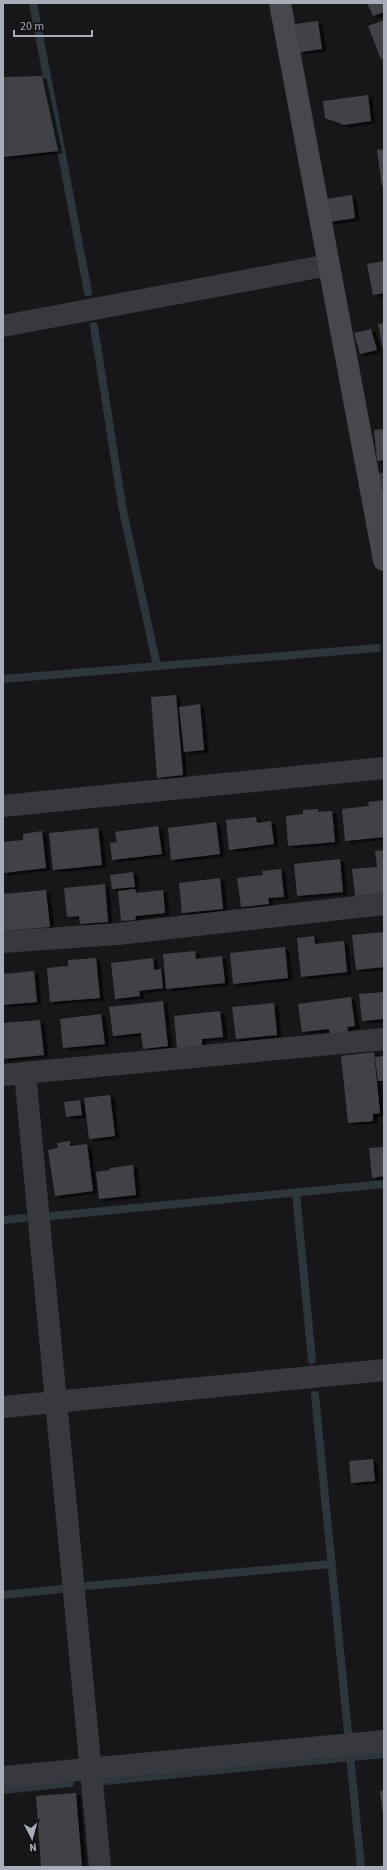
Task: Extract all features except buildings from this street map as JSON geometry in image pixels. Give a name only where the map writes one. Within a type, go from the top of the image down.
[{"type":"street","points":[[280,3],[329,265],[377,484],[384,560]]},
{"type":"street","points":[[3,326],[329,265]]},
{"type":"street","points":[[3,806],[384,768]]},
{"type":"street","points":[[3,942],[117,934],[384,904]]},
{"type":"street","points":[[3,1075],[384,1039]]},
{"type":"street","points":[[25,1073],[100,1867]]},
{"type":"street","points":[[3,1407],[384,1370]]},
{"type":"street","points":[[3,1777],[384,1741]]},
{"type":"waterway","points":[[33,3],[88,292]]},
{"type":"waterway","points":[[94,326],[123,511],[157,666]]},
{"type":"waterway","points":[[3,679],[377,648]]},
{"type":"waterway","points":[[52,1216],[384,1184]]},
{"type":"waterway","points":[[296,1193],[312,1360]]},
{"type":"waterway","points":[[3,1220],[24,1218]]},
{"type":"waterway","points":[[315,1395],[348,1732]]},
{"type":"waterway","points":[[87,1586],[332,1564]]},
{"type":"waterway","points":[[3,1595],[61,1589]]},
{"type":"waterway","points":[[105,1781],[384,1754]]},
{"type":"waterway","points":[[350,1755],[361,1867]]},
{"type":"waterway","points":[[3,1790],[70,1783]]}]
